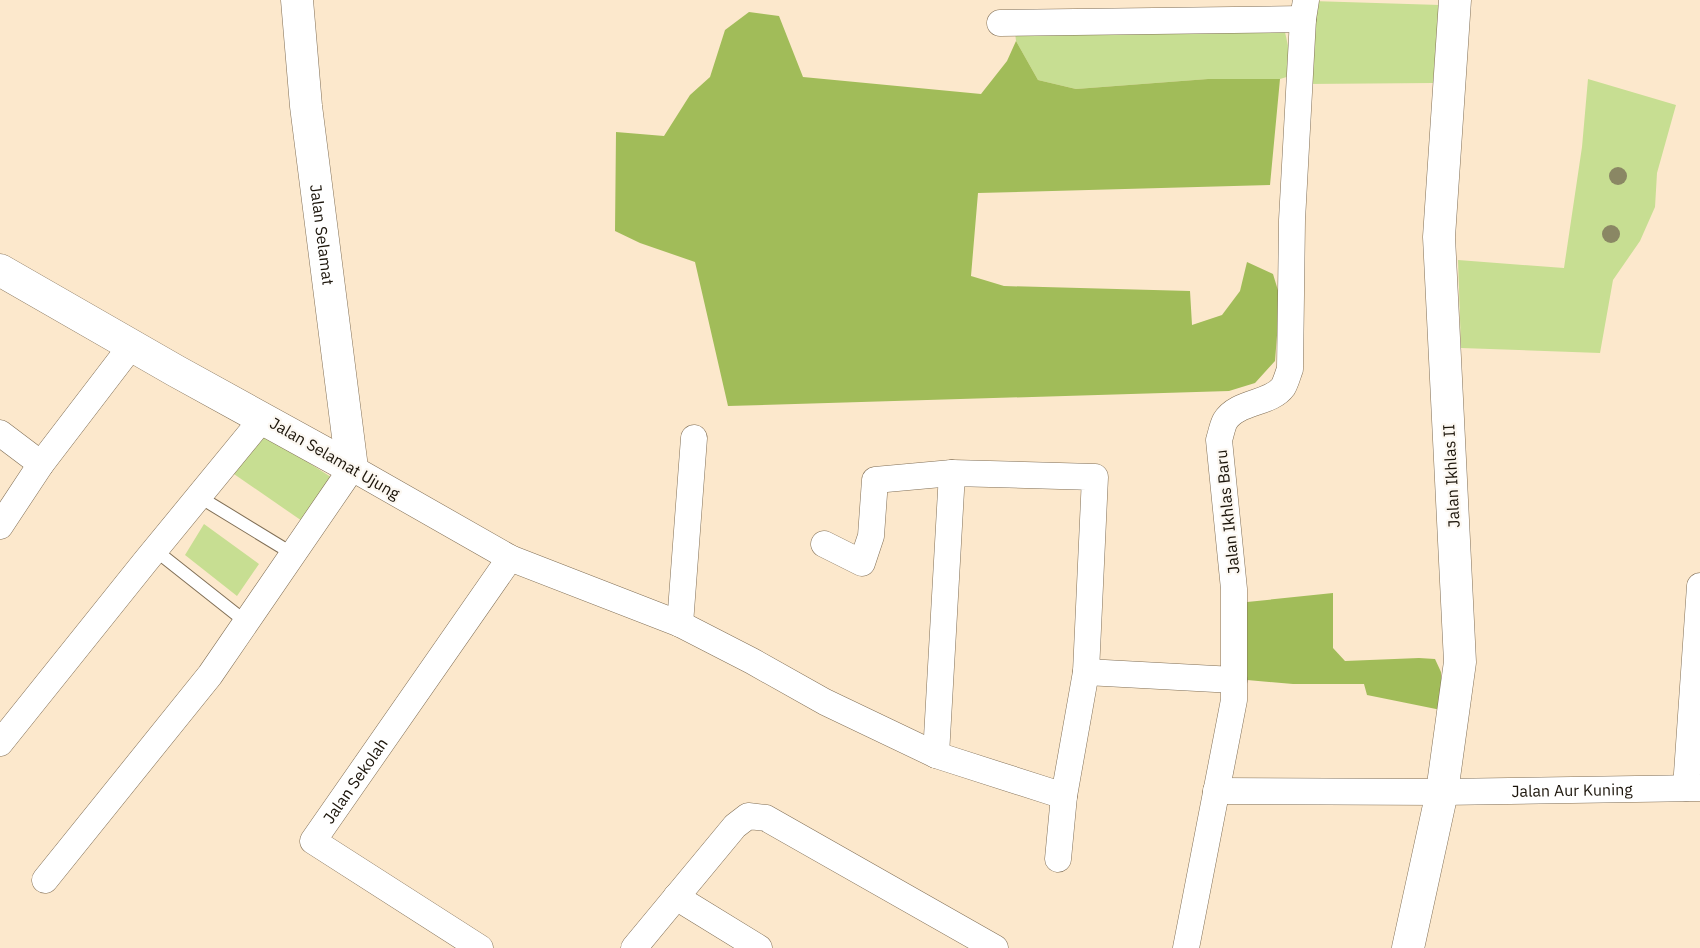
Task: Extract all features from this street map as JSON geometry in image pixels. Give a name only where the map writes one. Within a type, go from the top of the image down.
[{"type":"street","name":"Jalan Selamat","points":[[297,0],[306,106],[352,468]]},
{"type":"street","name":"Jalan Ikhlas II","points":[[1408,948],[1442,792],[1460,662],[1439,237],[1455,0]]},
{"type":"street","points":[[1000,23],[1305,9]]},
{"type":"street","name":"Jalan Ikhlas Baru","points":[[1186,948],[1234,700],[1234,589],[1219,440],[1226,421],[1234,413],[1276,394],[1284,386],[1290,369],[1292,220],[1305,9]]},
{"type":"street","name":"Jalan Selamat Ujung","points":[[0,270],[510,558],[680,624],[825,702],[936,755],[1064,796]]},
{"type":"street","points":[[0,526],[40,464],[132,345]]},
{"type":"street","points":[[0,743],[263,418]]},
{"type":"street","points":[[0,433],[40,464]]},
{"type":"street","points":[[680,624],[694,438]]},
{"type":"street","points":[[45,880],[210,675],[352,468]]},
{"type":"street","points":[[936,755],[952,473]]},
{"type":"street","points":[[824,544],[862,563],[871,536],[875,480],[952,473],[1095,477],[1086,672],[1064,796],[1058,859]]},
{"type":"street","name":"Jalan Sekolah","points":[[480,948],[313,841],[510,558]]},
{"type":"street","points":[[1693,788],[1700,586]]},
{"type":"street","points":[[1086,672],[1234,681]]},
{"type":"street","name":"Jalan Aur Kuning","points":[[1216,791],[1442,792],[1693,788]]},
{"type":"street","points":[[634,948],[735,826],[748,816],[766,818],[995,948]]},
{"type":"street","points":[[676,897],[759,948]]},
{"type":"lane","points":[[198,496],[293,554]]},
{"type":"lane","points":[[155,550],[246,622]]},
{"type":"green space","points":[[1312,1],[1440,5],[1433,83],[1305,84]]},
{"type":"green space","points":[[749,12],[779,16],[803,77],[981,94],[1007,61],[1016,41],[1038,80],[1076,89],[1208,79],[1280,79],[1270,185],[978,193],[971,276],[1004,286],[1190,291],[1192,325],[1222,315],[1240,291],[1247,262],[1273,274],[1280,297],[1275,361],[1255,383],[1229,391],[728,406],[695,262],[640,243],[615,231],[616,132],[664,136],[690,95],[710,77],[725,30]]},
{"type":"green space","points":[[1015,32],[1285,32],[1292,64],[1290,76],[1280,79],[1208,79],[1076,89],[1038,80],[1016,41]]},
{"type":"green space","points":[[1588,79],[1676,105],[1657,173],[1655,207],[1640,241],[1613,280],[1600,353],[1461,348],[1458,260],[1564,268],[1582,147]]},
{"type":"green space","points":[[261,432],[334,479],[305,523],[231,472]]},
{"type":"green space","points":[[204,524],[259,564],[237,596],[185,555]]},
{"type":"green space","points":[[1333,593],[1333,648],[1345,661],[1435,659],[1441,672],[1441,710],[1367,695],[1364,684],[1293,684],[1247,680],[1243,654],[1247,602]]}]
